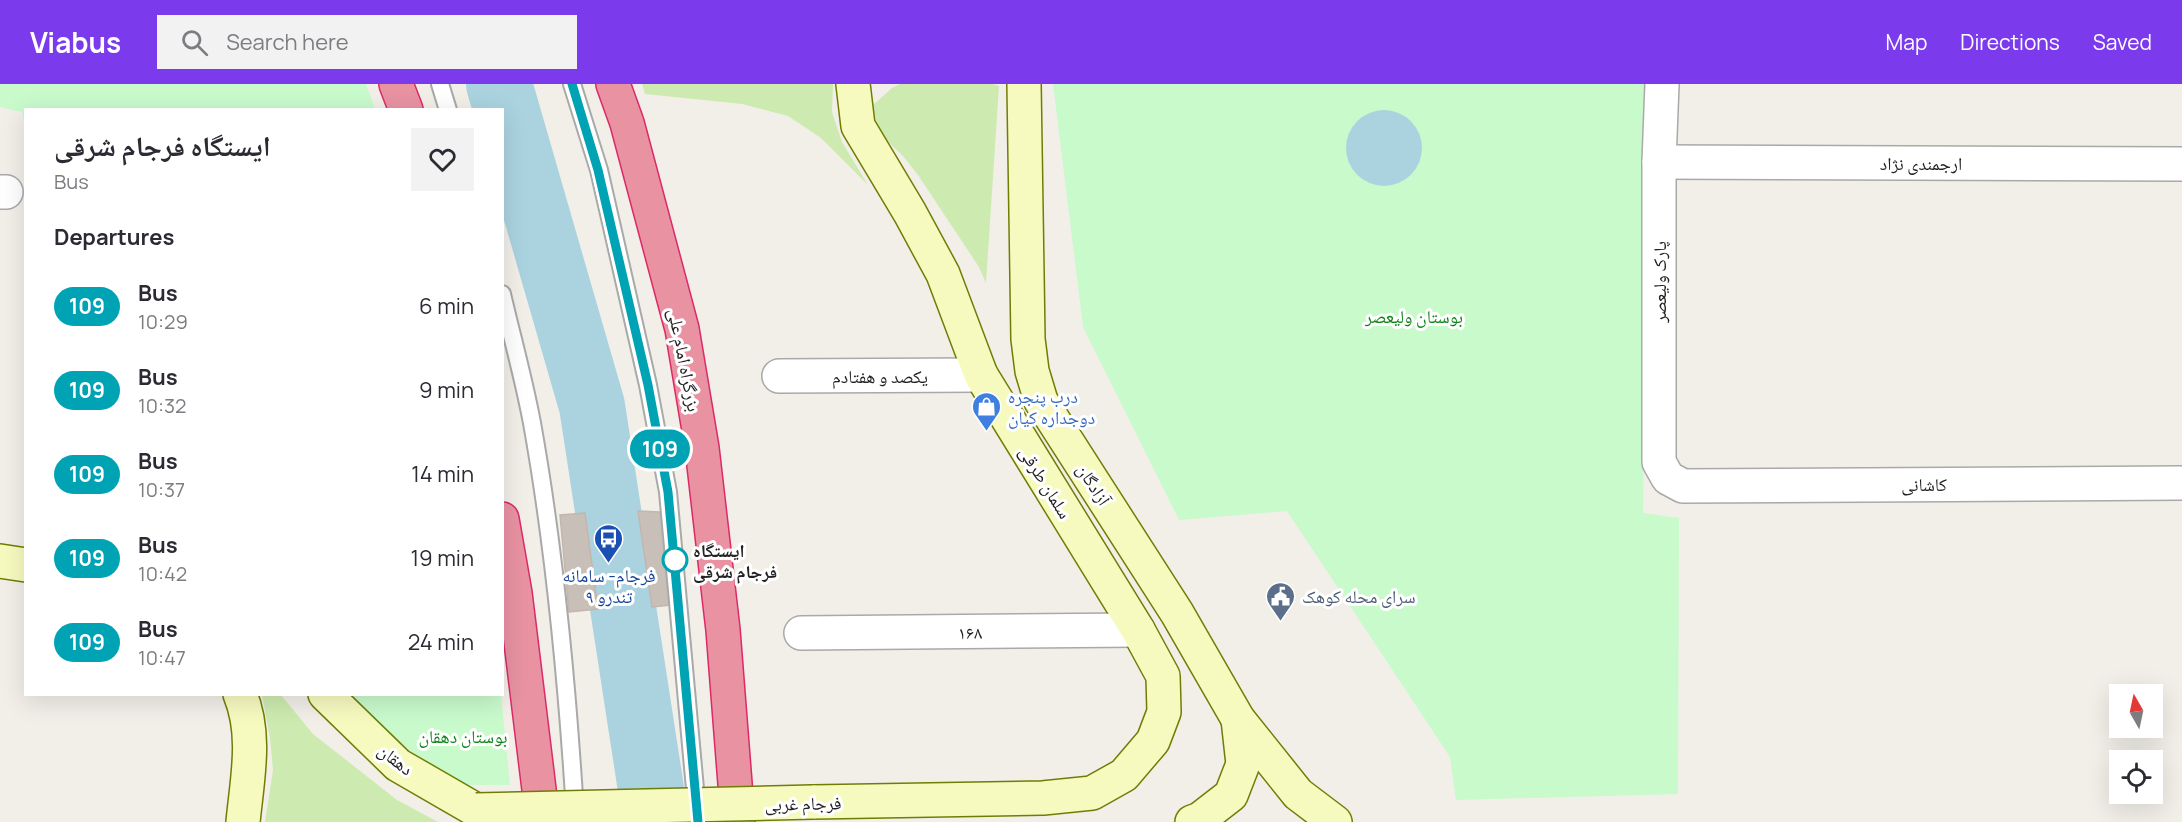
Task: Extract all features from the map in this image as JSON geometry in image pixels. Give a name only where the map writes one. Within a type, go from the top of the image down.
[{"type":"highway","points":[[396,84],[405,108]]},
{"type":"highway","name":"بزرگراه امام علی","points":[[613,84],[627,123],[682,329],[702,448],[720,607],[738,822]]},
{"type":"highway","points":[[504,530],[515,593],[543,822]]},
{"type":"main road","name":"سلمان طرقی","points":[[853,84],[858,126],[943,274],[981,375],[1138,630],[1162,676],[1164,712],[1153,741],[1124,775]]},
{"type":"main road","name":"آزادگان","points":[[1024,84],[1028,339],[1032,371],[1041,401],[1177,613],[1238,719],[1298,794],[1335,822]]},
{"type":"main road","points":[[0,561],[24,565]]},
{"type":"main road","points":[[241,696],[247,710],[251,744],[243,822]]},
{"type":"main road","name":"دهقان","points":[[327,696],[398,765],[476,810]]},
{"type":"main road","points":[[1192,822],[1200,819],[1231,795],[1243,764],[1238,719]]},
{"type":"main road","name":"فرجام غربی","points":[[476,810],[1043,798],[1092,793],[1124,775]]},
{"type":"street","name":"پارک ولیعصر","points":[[1662,84],[1659,162],[1659,462],[1668,478]]},
{"type":"street","name":"ارجمندی نژاد","points":[[1659,162],[2182,164]]},
{"type":"street","name":"یکصد و هفتادم","points":[[779,376],[981,375]]},
{"type":"street","name":"کاشانی","points":[[1668,478],[1683,486],[2182,483]]},
{"type":"street","name":"۱۶۸","points":[[801,633],[1138,630]]},
{"type":"lane","points":[[440,84],[447,108]]},
{"type":"lane","points":[[572,84],[601,182],[648,385],[668,492],[698,822]]},
{"type":"lane","points":[[504,303],[532,422],[542,488],[556,591],[575,822]]},
{"type":"green space","points":[[0,84],[366,84],[375,108],[24,108],[24,121],[22,112],[0,107]]},
{"type":"green space","points":[[642,84],[833,84],[832,112],[842,142],[868,185],[821,138],[788,116],[742,104],[645,94]]},
{"type":"green space","points":[[900,84],[993,84],[999,86],[986,283],[979,267],[918,175],[903,156],[879,133],[872,106]]},
{"type":"green space","name":"بوستان ولیعصر","points":[[1053,84],[1650,84],[1643,513],[1679,518],[1678,794],[1456,800],[1450,757],[1287,511],[1179,520],[1083,327]]},
{"type":"green space","points":[[262,696],[282,696],[313,734],[397,800],[438,822],[265,822],[273,770]]},
{"type":"green space","name":"بوستان دهقان","points":[[348,696],[501,696],[510,785],[466,785],[413,753]]},
{"type":"water","points":[[1384,110],[1398,113],[1411,121],[1419,134],[1422,148],[1419,162],[1411,175],[1398,183],[1384,186],[1370,183],[1357,175],[1349,162],[1346,148],[1349,134],[1357,121],[1370,113]]},
{"type":"building","points":[[638,511],[660,512],[671,605],[652,607]]},
{"type":"building","points":[[585,513],[598,609],[569,612],[560,515]]},
{"type":"waterway","points":[[499,84],[592,406],[656,822]]},
{"type":"bus line","name":"109","points":[[572,84],[598,170],[648,385],[668,492],[698,822]]},
{"type":"place","name":"درب پنجره دوجداره کیان","points":[[987,432]]},
{"type":"place","name":"ایستگاه فرجام شرقی","points":[[675,560]]},
{"type":"place","name":"فرجام- سامانه ۹ تندرو","points":[[609,564]]},
{"type":"place","name":"سرای محله کوهک","points":[[1281,622]]}]
